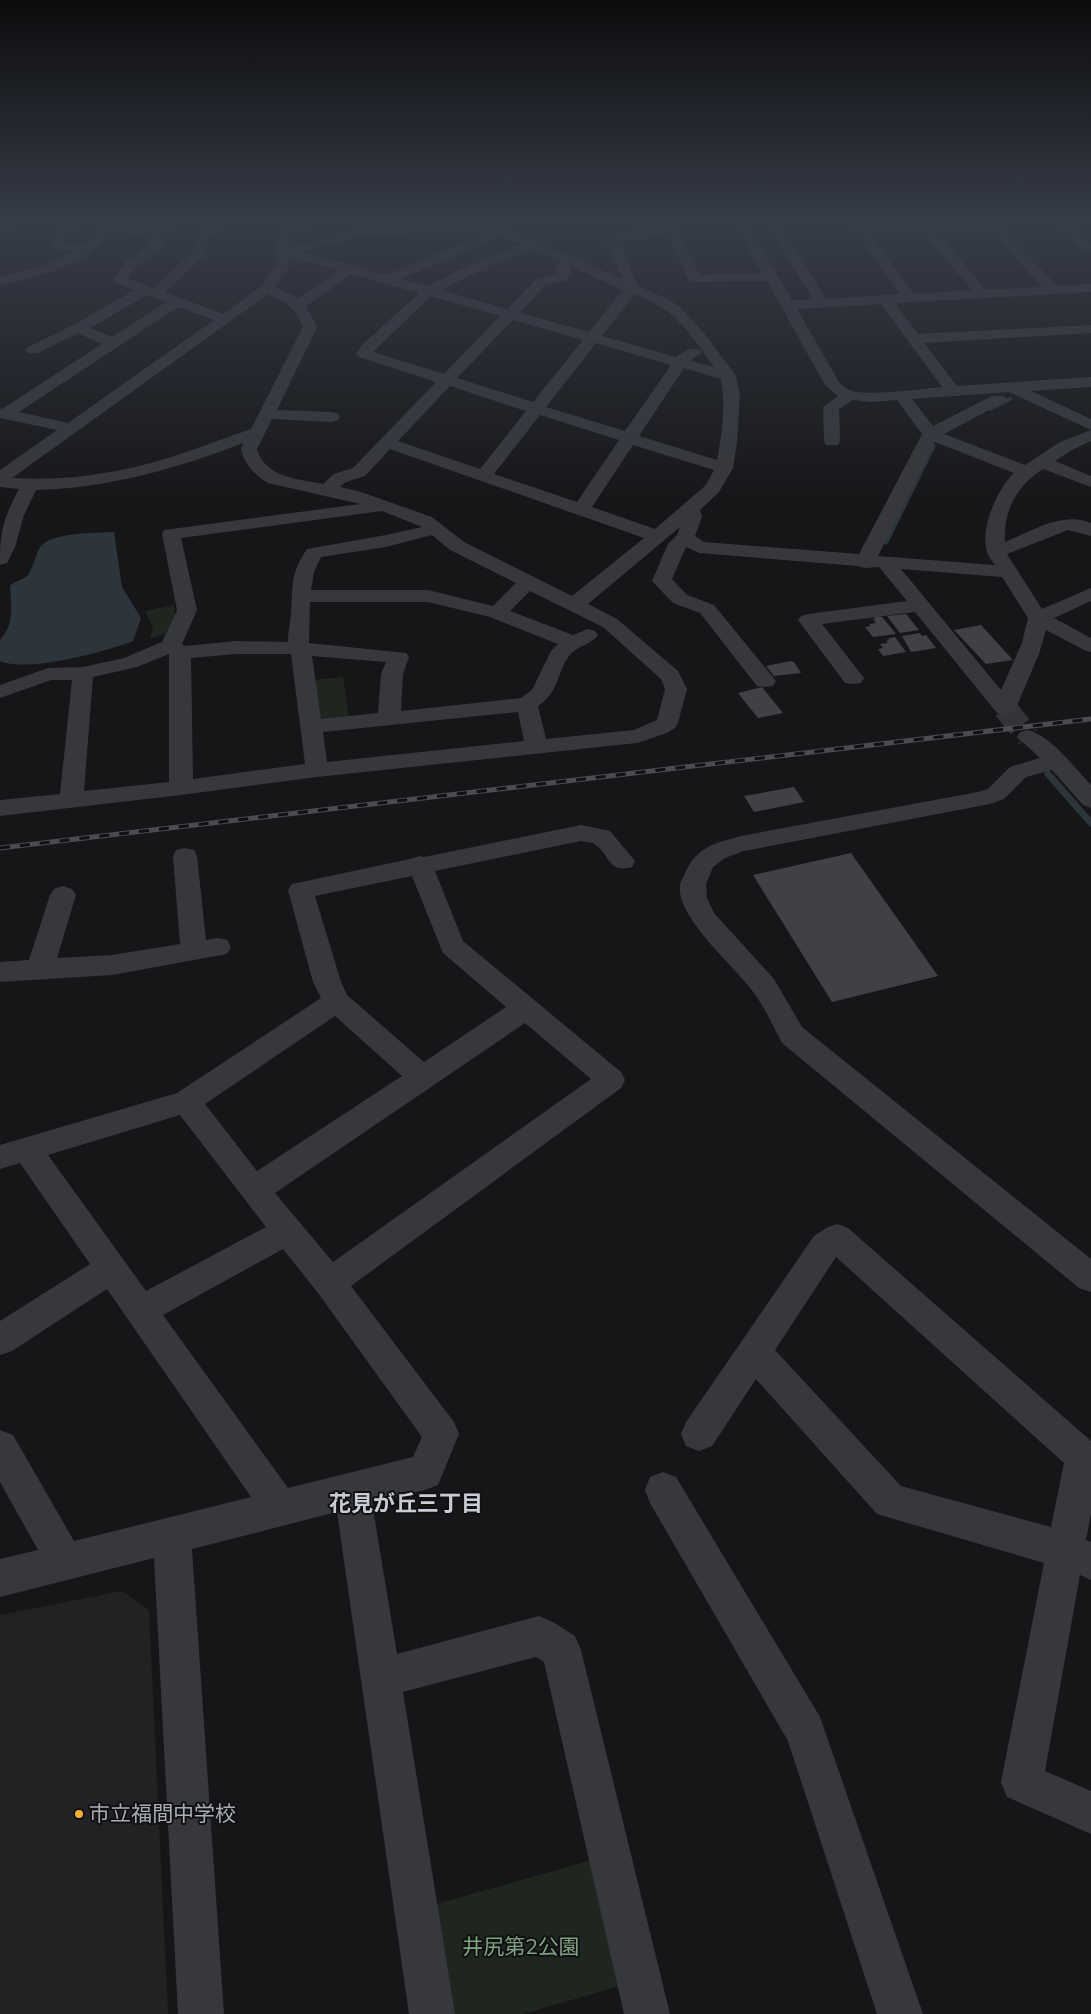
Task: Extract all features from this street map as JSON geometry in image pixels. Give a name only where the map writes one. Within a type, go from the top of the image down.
[{"type":"street","points":[[33,350],[102,316]]},
{"type":"street","points":[[3,413],[155,316]]},
{"type":"street","points":[[215,316],[224,319]]},
{"type":"street","points":[[0,478],[228,316]]},
{"type":"street","points":[[0,808],[181,788],[316,770],[637,736],[667,723],[676,688],[670,676],[610,623],[457,546],[426,521],[352,495],[288,482],[266,475],[250,458],[249,449],[256,433],[310,327],[307,316]]},
{"type":"street","points":[[402,316],[367,348],[364,354],[724,468]]},
{"type":"street","points":[[327,490],[340,478],[359,472],[507,316]]},
{"type":"street","points":[[516,316],[728,376]]},
{"type":"street","points":[[483,476],[610,316]]},
{"type":"street","points":[[574,605],[691,509],[713,488],[724,468],[729,443],[732,395],[728,376],[699,336],[681,316]]},
{"type":"street","points":[[793,316],[833,385],[848,396],[865,397],[953,392],[1004,394],[1091,382]]},
{"type":"street","points":[[898,316],[953,392]]},
{"type":"street","points":[[78,328],[114,343]]},
{"type":"street","points":[[916,339],[1091,329]]},
{"type":"street","points":[[581,510],[680,362],[703,344]]},
{"type":"street","points":[[1004,394],[1090,434]]},
{"type":"street","points":[[875,562],[930,434],[1004,394]]},
{"type":"street","points":[[900,395],[930,434],[1026,472]]},
{"type":"street","points":[[832,441],[831,407],[848,396]]},
{"type":"street","points":[[3,413],[70,428]]},
{"type":"street","points":[[266,414],[332,418]]},
{"type":"street","points":[[0,482],[29,486],[81,482],[160,466],[207,452],[256,433]]},
{"type":"street","points":[[1090,434],[1066,446],[1026,472],[1012,485],[1000,511],[995,530],[996,552],[1038,618],[1091,646]]},
{"type":"street","points":[[388,443],[657,536]]},
{"type":"street","points":[[1042,462],[1091,482]]},
{"type":"street","points":[[352,495],[367,482],[367,478],[359,472]]},
{"type":"street","points":[[0,559],[6,547],[15,515],[29,486]]},
{"type":"street","points":[[181,788],[176,649],[187,610],[171,534],[385,506]]},
{"type":"street","points":[[653,601],[677,544],[685,538],[693,517],[691,509]]},
{"type":"street","points":[[996,552],[1066,524],[1077,524],[1091,530]]},
{"type":"street","points":[[316,770],[301,650],[298,640],[301,611],[300,596],[304,572],[314,553],[386,541],[435,529]]},
{"type":"street","points":[[685,538],[699,547],[1008,572]]},
{"type":"street","points":[[875,562],[920,605],[1005,708],[1029,655],[1035,637],[1038,618]]},
{"type":"street","points":[[662,581],[680,599],[707,609],[766,681]]},
{"type":"street","points":[[497,613],[528,582]]},
{"type":"street","points":[[1038,618],[1091,594]]},
{"type":"street","points":[[300,596],[428,596],[497,613],[574,643]]},
{"type":"street","points":[[853,678],[808,620],[853,622],[920,605]]},
{"type":"street","points":[[311,727],[527,704],[541,694],[561,651],[610,623]]},
{"type":"street","points":[[0,692],[48,674],[83,672],[130,663],[176,649],[285,646],[301,650],[399,657],[392,674],[389,719]]},
{"type":"street","points":[[71,800],[83,672]]},
{"type":"street","points":[[527,704],[536,746]]},
{"type":"street","points":[[1028,737],[1057,761],[1089,796]]},
{"type":"street","points":[[1057,761],[1018,772],[996,794],[982,799],[741,844],[716,852],[704,862],[693,884],[694,898],[704,918],[764,986],[792,1035],[1091,1278]]},
{"type":"street","points":[[422,1078],[336,1001],[327,982],[301,890],[420,864],[581,833],[601,837],[623,861]]},
{"type":"street","points":[[0,972],[112,965],[206,949],[185,856]]},
{"type":"street","points":[[330,1283],[611,1080],[452,946],[420,864]]},
{"type":"street","points":[[40,969],[62,895]]},
{"type":"street","points":[[280,1508],[111,1268],[14,1153],[186,1102],[336,1001]]},
{"type":"street","points":[[254,1190],[526,1008]]},
{"type":"street","points":[[0,1578],[425,1472],[441,1434],[330,1283],[254,1190],[186,1102]]},
{"type":"street","points":[[141,1310],[288,1231]]},
{"type":"street","points":[[699,1434],[825,1246],[837,1238],[1083,1457],[1078,1556],[1022,1782],[1091,1814]]},
{"type":"street","points":[[0,1340],[111,1268]]},
{"type":"street","points":[[754,1352],[890,1501],[1078,1556]]},
{"type":"street","points":[[0,1447],[65,1561]]},
{"type":"street","points":[[352,1490],[432,2014]]},
{"type":"street","points":[[663,1490],[805,1732],[900,2014]]},
{"type":"street","points":[[172,1535],[201,2014]]},
{"type":"street","points":[[381,1678],[539,1636],[561,1650],[647,2014]]},
{"type":"shaded area","points":[[114,532],[122,587],[141,618],[133,641],[66,660],[28,664],[12,664],[0,661],[0,640],[8,628],[11,614],[10,586],[29,574],[39,549],[44,543],[73,534]]},
{"type":"shaded area","name":"市立福間中学校","points":[[122,1591],[149,1610],[168,2014],[0,2014],[0,1615]]},
{"type":"green space","points":[[174,605],[174,616],[166,633],[150,639],[153,628],[145,611]]},
{"type":"green space","points":[[343,677],[349,718],[326,721],[319,716],[313,680]]},
{"type":"green space","name":"井尻第2公園","points":[[592,1860],[620,1986],[523,2014],[453,2014],[436,1904]]},
{"type":"building","points":[[906,614],[919,630],[900,633],[887,616]]},
{"type":"building","points":[[880,616],[896,634],[873,637],[865,627],[876,623],[873,619],[875,619],[874,617]]},
{"type":"building","points":[[981,625],[1013,660],[986,664],[954,630]]},
{"type":"building","points":[[920,633],[922,636],[926,635],[936,648],[911,652],[902,636]]},
{"type":"building","points":[[895,637],[906,652],[883,656],[878,649],[883,648],[880,644],[888,643],[886,641],[889,640],[887,639]]},
{"type":"building","points":[[794,662],[801,673],[774,676],[766,666]]},
{"type":"building","points":[[762,687],[783,713],[758,718],[738,693]]},
{"type":"building","points":[[794,787],[804,802],[754,812],[744,796]]},
{"type":"building","points":[[851,853],[938,976],[832,1002],[753,875]]},
{"type":"waterway","points":[[990,409],[1010,399]]},
{"type":"waterway","points":[[886,542],[933,446]]},
{"type":"waterway","points":[[1048,774],[1091,823]]},
{"type":"tunnel","points":[[1005,708],[1028,737]]},
{"type":"railway","points":[[0,848],[1091,719]]},
{"type":"place","name":"市立福間中学校","points":[[79,1814]]},
{"type":"district","name":"花見が丘三丁目","points":[[406,1503]]}]
